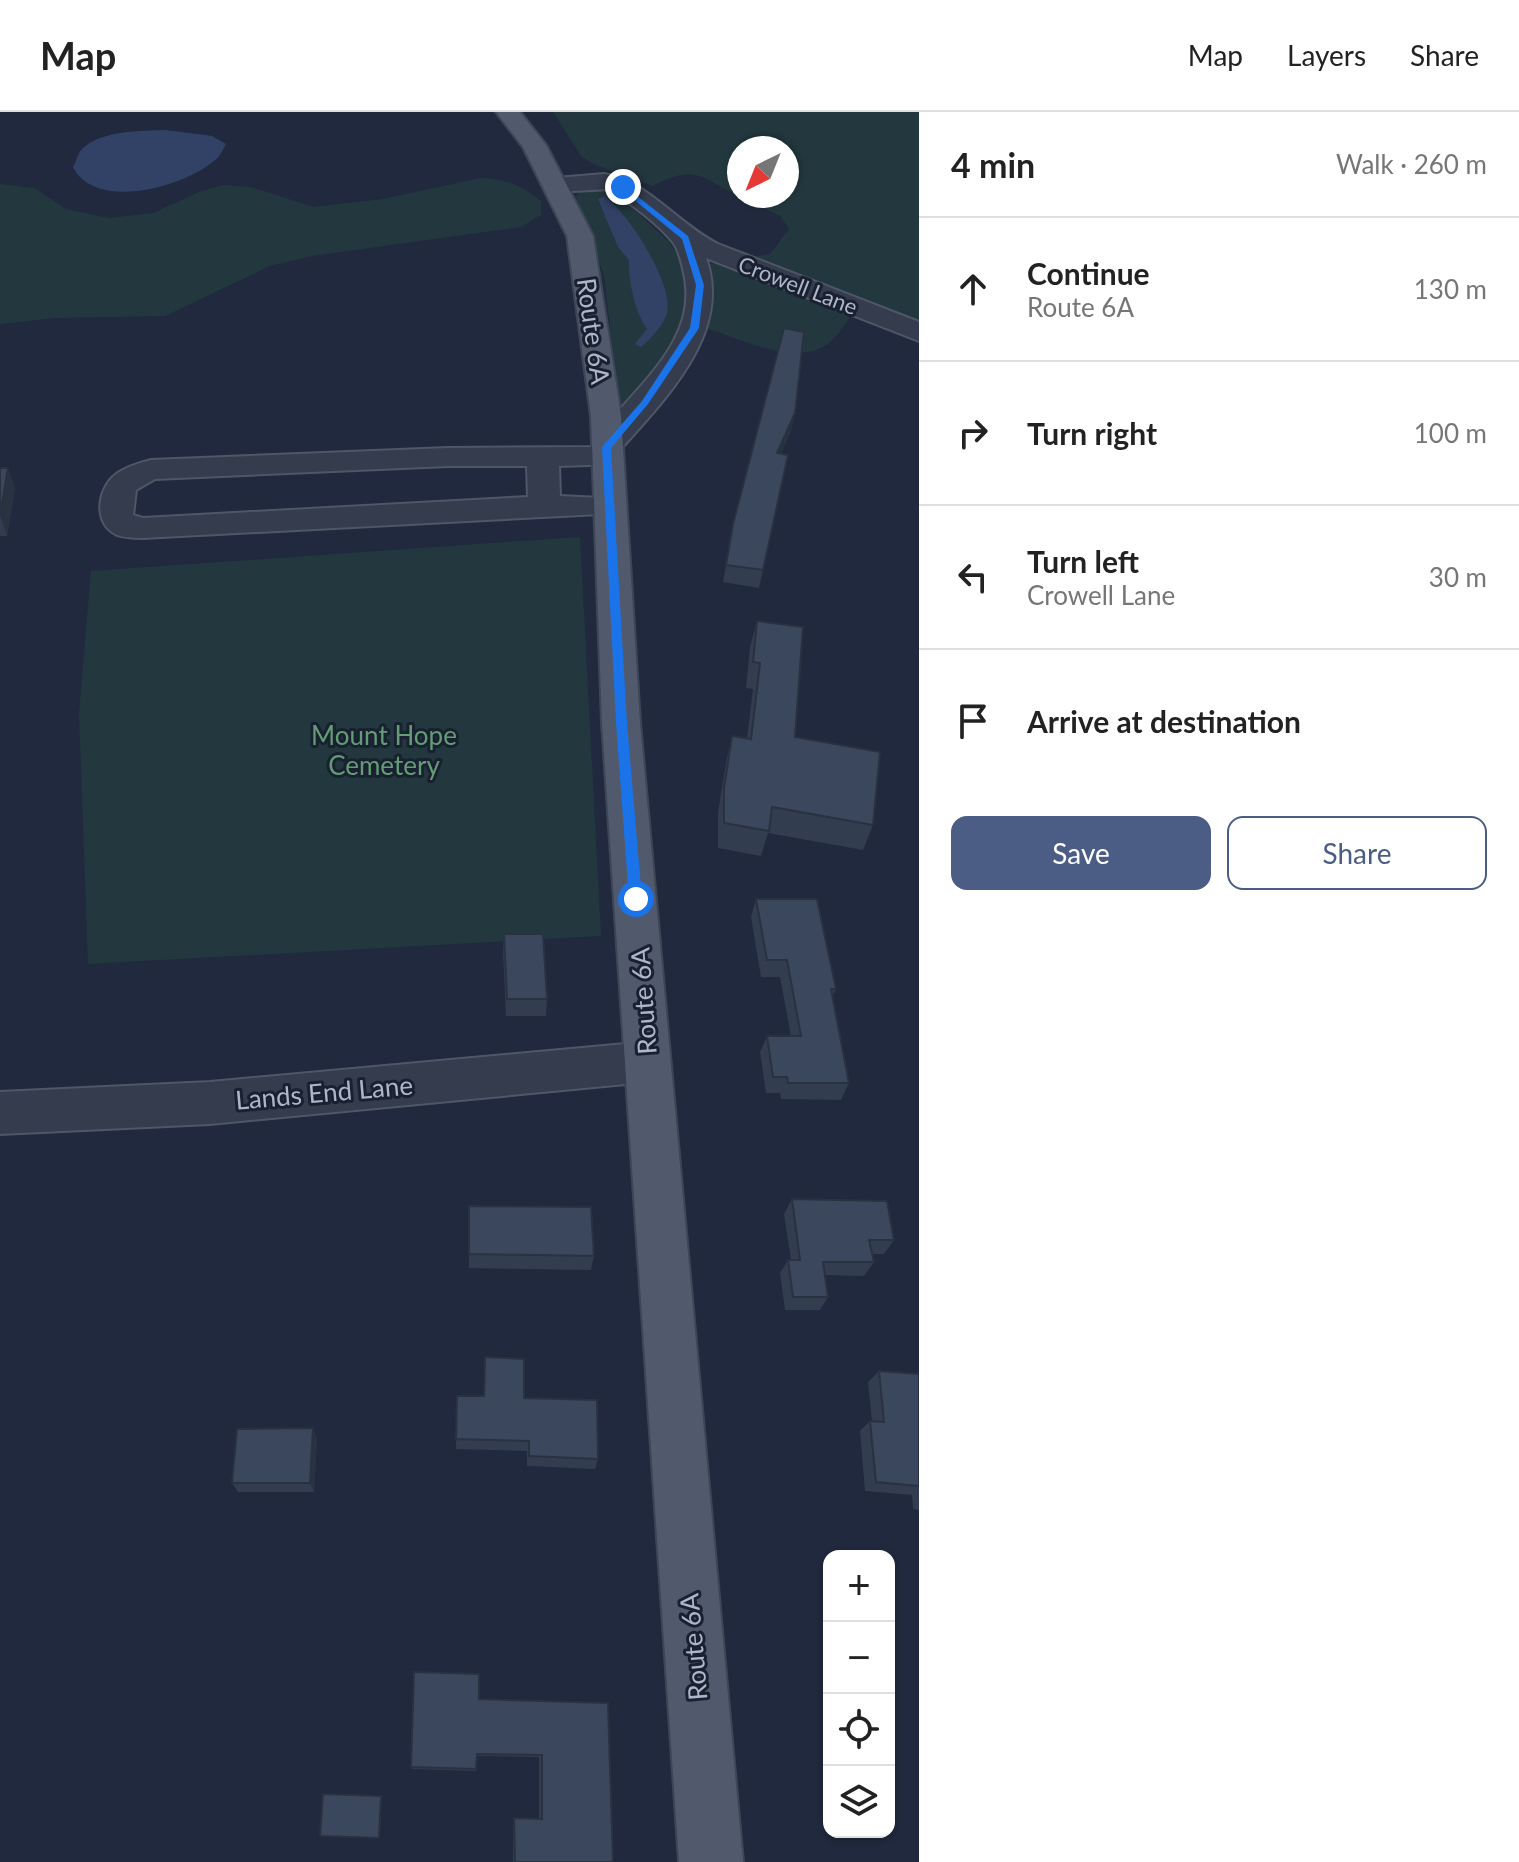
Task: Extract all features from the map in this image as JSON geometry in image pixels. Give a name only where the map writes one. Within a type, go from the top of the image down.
[{"type":"main road","name":"Route 6A","points":[[508,112],[534,145],[580,236],[606,416],[608,506],[647,1062],[711,1862]]},
{"type":"street","name":"Crowell Lane","points":[[554,184],[618,183],[685,238],[767,275],[919,332]]},
{"type":"street","points":[[608,506],[544,506],[143,528],[127,527],[117,519],[116,496],[124,482],[137,475],[167,469],[607,452],[694,328],[700,285],[685,238]]},
{"type":"street","points":[[543,456],[544,506]]},
{"type":"street","name":"Lands End Lane","points":[[0,1113],[210,1103],[647,1062]]},
{"type":"green space","points":[[553,112],[919,112],[919,327],[751,257],[770,254],[789,229],[780,216],[764,208],[799,208],[799,136],[727,136],[727,190],[705,178],[688,174],[652,186],[593,164],[581,156]]},
{"type":"green space","points":[[480,178],[505,181],[527,191],[541,201],[541,215],[521,227],[312,256],[270,266],[165,316],[54,318],[0,324],[0,184],[34,188],[66,209],[109,218],[153,213],[199,192],[223,185],[252,187],[313,207],[383,199]]},
{"type":"green space","points":[[610,188],[668,241],[681,259],[689,288],[681,330],[622,432],[604,276],[576,196],[584,189]]},
{"type":"green space","points":[[719,260],[853,313],[829,343],[801,353],[769,349],[708,329],[712,292],[707,266]]},
{"type":"green space","name":"Mount Hope Cemetery","points":[[580,537],[601,936],[88,964],[79,713],[91,571]]},
{"type":"water","points":[[166,130],[212,136],[226,144],[217,159],[201,170],[163,186],[141,190],[120,192],[100,189],[84,181],[73,167],[82,149],[100,138]]},
{"type":"water","points":[[604,196],[625,217],[647,250],[667,300],[663,322],[641,347],[635,344],[647,329],[633,296],[629,260],[618,247],[598,199]]},
{"type":"building","points":[[784,328],[804,332],[795,413],[777,453],[788,455],[763,570],[726,565],[733,524]]},
{"type":"building","points":[[0,468],[8,468],[0,515]]},
{"type":"building","points":[[757,621],[803,627],[795,737],[880,752],[873,825],[772,807],[769,831],[724,823],[724,788],[732,736],[751,739],[760,663],[753,662]]},
{"type":"building","points":[[756,899],[817,899],[836,989],[831,989],[849,1083],[788,1083],[787,1077],[773,1077],[767,1036],[801,1036],[787,960],[767,960]]},
{"type":"building","points":[[504,934],[543,934],[547,999],[507,999]]},
{"type":"building","points":[[792,1199],[887,1201],[894,1240],[869,1240],[874,1262],[823,1262],[828,1297],[793,1297],[788,1260],[800,1260]]},
{"type":"building","points":[[469,1206],[591,1207],[594,1256],[469,1254]]},
{"type":"building","points":[[485,1357],[524,1359],[524,1398],[597,1400],[598,1459],[529,1456],[529,1441],[456,1439],[457,1396],[484,1396]]},
{"type":"building","points":[[879,1371],[919,1374],[919,1486],[876,1482],[870,1421],[884,1422]]},
{"type":"building","points":[[313,1428],[310,1483],[232,1483],[237,1429]]},
{"type":"building","points":[[414,1672],[479,1674],[479,1699],[608,1703],[613,1862],[515,1862],[514,1818],[542,1819],[542,1755],[477,1754],[476,1769],[411,1767]]},
{"type":"building","points":[[323,1794],[381,1796],[379,1838],[320,1836]]},
{"type":"route","points":[[623,187],[685,238],[700,285],[694,328],[680,354],[645,402],[606,447],[621,723],[636,899]]}]
